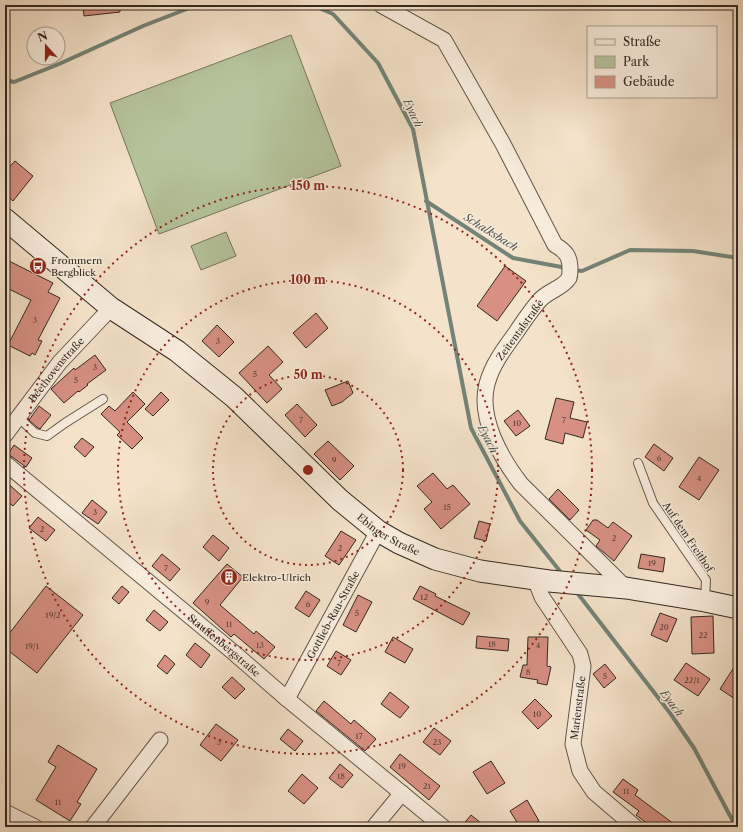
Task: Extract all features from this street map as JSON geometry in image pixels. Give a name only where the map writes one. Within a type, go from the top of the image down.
[{"type":"main road","name":"Ebinger Straße","points":[[5,219],[111,308],[177,351],[234,397],[340,500],[378,531],[418,552],[453,565],[480,571],[542,580],[626,588],[738,608]]},
{"type":"street","name":"Zeitentalstraße","points":[[381,5],[444,40],[503,144],[556,245],[564,250],[570,260],[570,276],[565,283],[542,298],[504,350],[492,371],[487,384],[485,403],[494,437],[501,454],[521,484],[626,588]]},
{"type":"street","name":"Beethovenstraße","points":[[5,435],[60,362],[111,308]]},
{"type":"street","name":"Stauffenbergstraße","points":[[5,463],[233,652],[286,699],[443,827]]},
{"type":"street","name":"Gottlieb-Rau-Straße","points":[[286,699],[378,531]]},
{"type":"street","name":"Marienstraße","points":[[542,580],[542,597],[580,654],[583,666],[573,744],[580,772],[594,792],[635,827]]},
{"type":"street","points":[[93,827],[160,740]]},
{"type":"street","points":[[374,827],[402,793]]},
{"type":"street","points":[[5,812],[35,827]]},
{"type":"lane","points":[[19,418],[35,433],[47,436],[103,399]]},
{"type":"lane","name":"Auf dem Freithof","points":[[638,463],[653,503],[706,580],[705,601]]},
{"type":"green space","points":[[291,35],[341,166],[159,234],[110,103]]},
{"type":"green space","points":[[226,232],[236,256],[201,270],[191,246]]},
{"type":"building","points":[[83,5],[120,5],[120,12],[84,16]]},
{"type":"building","points":[[15,161],[33,176],[13,201],[5,194],[5,172]]},
{"type":"building","points":[[5,259],[53,283],[48,292],[60,298],[38,340],[42,341],[35,355],[32,353],[30,356],[8,345],[31,300],[5,287]]},
{"type":"building","points":[[505,266],[526,281],[497,321],[477,306]]},
{"type":"building","points":[[316,313],[328,328],[306,348],[293,333]]},
{"type":"building","points":[[217,325],[234,342],[219,357],[202,341]]},
{"type":"building","points":[[268,346],[283,362],[269,375],[282,389],[267,403],[239,373]]},
{"type":"building","points":[[95,355],[106,370],[64,403],[51,389],[74,368],[75,370]]},
{"type":"building","points":[[348,381],[353,393],[342,402],[332,406],[325,390]]},
{"type":"building","points":[[133,392],[145,404],[127,422],[143,438],[132,449],[117,435],[120,432],[101,414],[109,406],[115,411]]},
{"type":"building","points":[[161,392],[169,400],[153,416],[145,409]]},
{"type":"building","points":[[556,398],[574,402],[570,418],[587,422],[583,438],[565,433],[563,444],[545,439]]},
{"type":"building","points":[[297,404],[317,425],[305,437],[285,415]]},
{"type":"building","points":[[39,406],[51,415],[40,429],[29,420]]},
{"type":"building","points":[[518,410],[530,426],[516,436],[504,421]]},
{"type":"building","points":[[82,438],[94,447],[85,457],[74,447]]},
{"type":"building","points":[[328,441],[354,466],[340,480],[314,454]]},
{"type":"building","points":[[654,444],[673,458],[664,471],[645,457]]},
{"type":"building","points":[[14,445],[32,458],[26,467],[8,454]]},
{"type":"building","points":[[699,457],[719,470],[699,500],[679,487]]},
{"type":"building","points":[[433,473],[447,489],[453,485],[470,504],[441,529],[424,509],[432,502],[417,486]]},
{"type":"building","points":[[5,481],[22,496],[13,506],[5,500]]},
{"type":"building","points":[[558,489],[579,510],[570,520],[549,499]]},
{"type":"building","points":[[92,500],[107,512],[98,524],[82,513]]},
{"type":"building","points":[[38,517],[55,530],[46,541],[29,528]]},
{"type":"building","points":[[593,520],[597,520],[608,528],[613,522],[632,536],[614,561],[596,546],[600,540],[586,530]]},
{"type":"building","points":[[479,521],[490,524],[486,541],[474,538]]},
{"type":"building","points":[[341,531],[356,540],[339,565],[325,556]]},
{"type":"building","points":[[213,535],[229,548],[219,561],[203,547]]},
{"type":"building","points":[[162,554],[180,569],[170,581],[152,566]]},
{"type":"building","points":[[641,554],[665,558],[663,572],[638,568]]},
{"type":"building","points":[[227,564],[243,577],[220,605],[254,634],[256,631],[275,647],[264,659],[234,634],[231,637],[193,603]]},
{"type":"building","points":[[46,586],[83,615],[37,673],[5,648],[5,639]]},
{"type":"building","points":[[122,586],[129,592],[119,604],[112,598]]},
{"type":"building","points":[[420,586],[436,594],[435,596],[470,613],[463,625],[413,599]]},
{"type":"building","points":[[306,591],[320,600],[309,617],[295,608]]},
{"type":"building","points":[[358,595],[372,602],[356,632],[343,625]]},
{"type":"building","points":[[154,610],[168,622],[160,631],[146,620]]},
{"type":"building","points":[[660,613],[677,619],[667,642],[651,635]]},
{"type":"building","points":[[713,616],[714,653],[692,654],[691,617]]},
{"type":"building","points":[[477,636],[509,639],[508,651],[476,648]]},
{"type":"building","points":[[393,637],[413,649],[405,663],[385,652]]},
{"type":"building","points":[[528,637],[548,637],[547,666],[551,667],[547,685],[537,683],[538,680],[520,677],[523,665],[527,665]]},
{"type":"building","points":[[195,643],[210,655],[201,668],[186,655]]},
{"type":"building","points":[[336,651],[351,660],[341,675],[327,666]]},
{"type":"building","points":[[165,655],[175,664],[167,674],[157,666]]},
{"type":"building","points":[[738,661],[738,701],[720,689]]},
{"type":"building","points":[[686,663],[710,679],[698,696],[674,680]]},
{"type":"building","points":[[605,664],[616,678],[604,688],[593,674]]},
{"type":"building","points":[[232,677],[245,689],[235,699],[222,687]]},
{"type":"building","points":[[390,692],[409,707],[400,718],[381,704]]},
{"type":"building","points":[[535,699],[552,716],[538,729],[522,712]]},
{"type":"building","points":[[324,701],[351,724],[354,720],[376,739],[365,751],[316,711]]},
{"type":"building","points":[[216,724],[238,740],[221,761],[200,745]]},
{"type":"building","points":[[434,728],[451,741],[440,755],[423,742]]},
{"type":"building","points":[[288,729],[303,741],[295,751],[280,739]]},
{"type":"building","points":[[58,745],[97,769],[77,802],[81,804],[70,821],[36,800],[56,767],[48,762]]},
{"type":"building","points":[[400,754],[440,786],[429,800],[390,767]]},
{"type":"building","points":[[491,761],[505,783],[487,794],[473,772]]},
{"type":"building","points":[[340,764],[353,775],[342,788],[329,778]]},
{"type":"building","points":[[302,774],[318,788],[304,804],[288,791]]},
{"type":"building","points":[[623,779],[638,790],[635,795],[678,827],[652,827],[636,815],[639,811],[613,792]]},
{"type":"building","points":[[527,800],[539,821],[529,827],[520,827],[510,811]]},
{"type":"building","points":[[471,815],[486,827],[461,827]]},
{"type":"waterway","name":"Eyach","points":[[5,80],[14,82],[59,64],[143,26],[197,5]]},
{"type":"waterway","name":"Eyach","points":[[312,5],[333,14],[378,63],[413,129],[471,428],[520,521],[563,575]]},
{"type":"waterway","name":"Schalksbach","points":[[426,201],[513,258],[567,268]]},
{"type":"waterway","name":"Schalksbach","points":[[574,270],[582,271],[630,250],[693,251],[738,258]]},
{"type":"waterway","name":"Eyach","points":[[575,590],[670,713],[694,748],[736,827]]},
{"type":"place","name":"Frommern Bergblick","points":[[38,266]]},
{"type":"place","name":"Elektro-Ulrich","points":[[229,577]]}]
